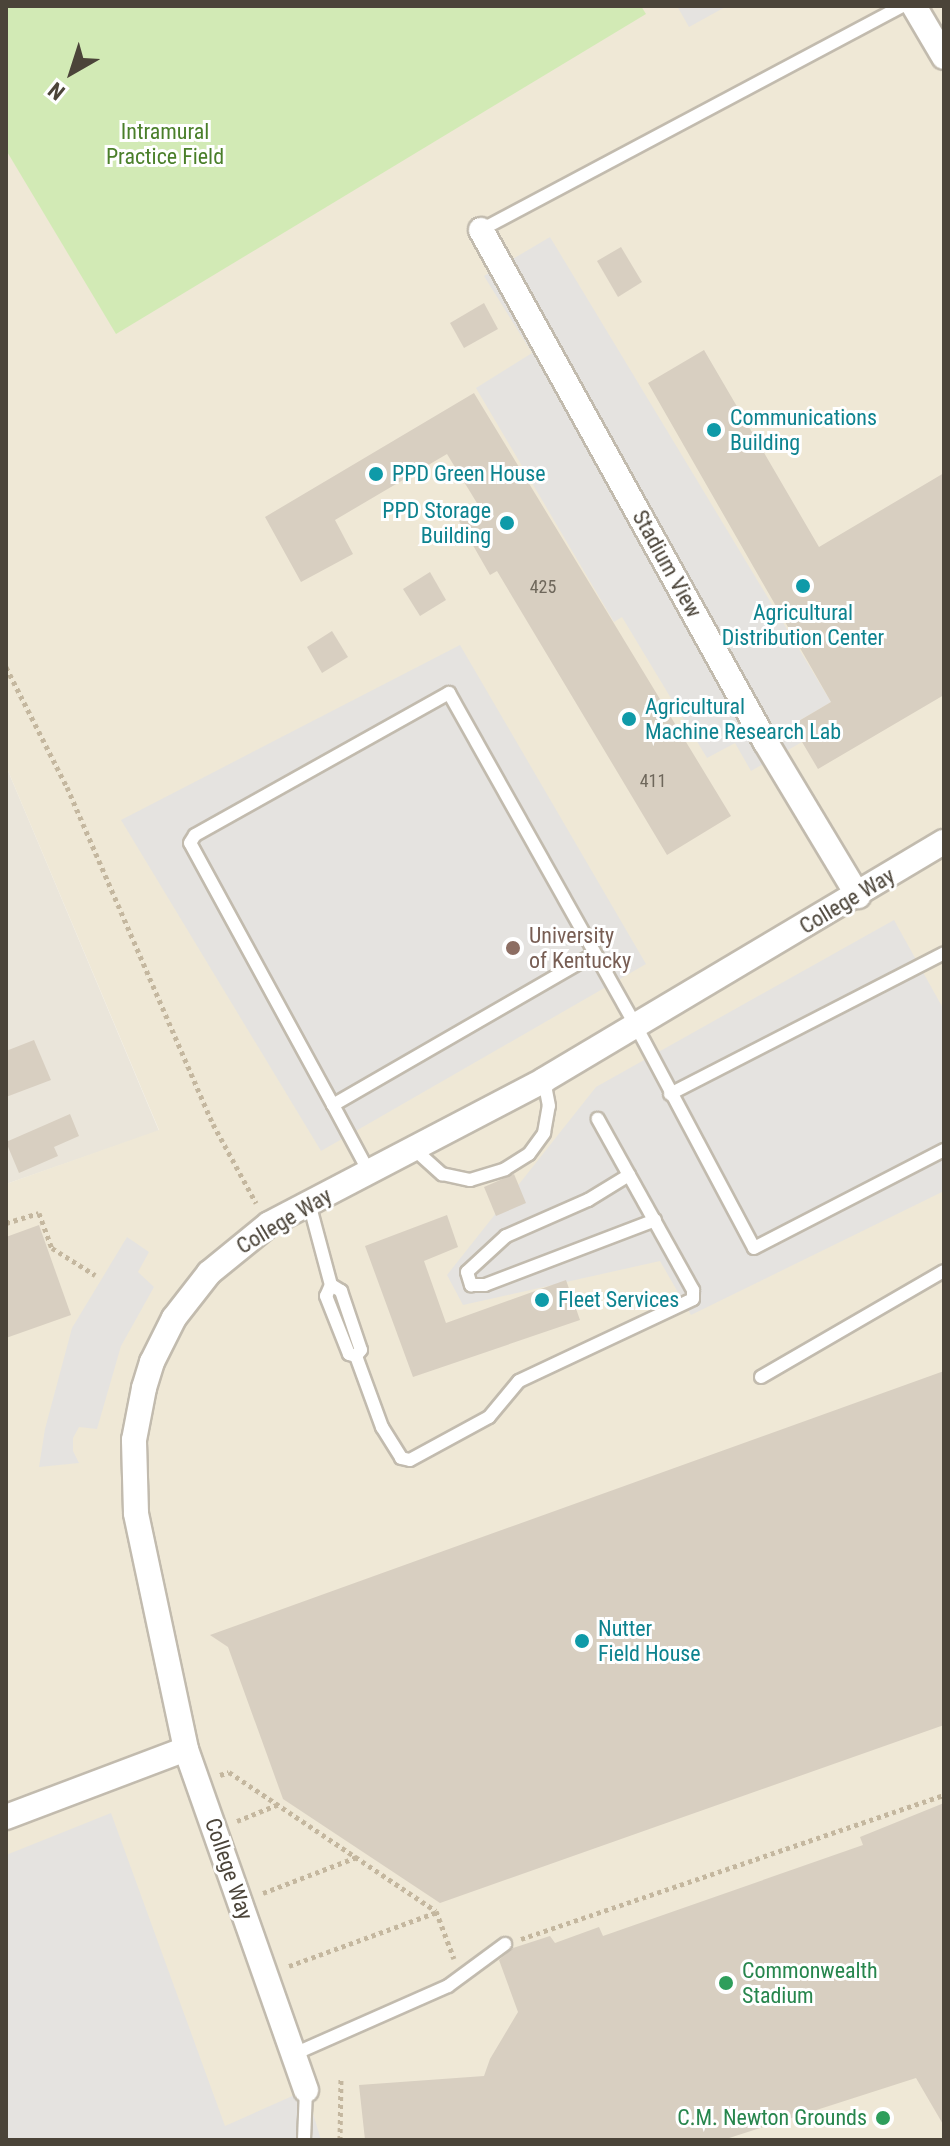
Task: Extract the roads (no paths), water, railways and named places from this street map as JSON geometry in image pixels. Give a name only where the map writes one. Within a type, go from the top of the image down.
[{"type":"street","points":[[914,6],[944,57]]},
{"type":"street","name":"Stadium View","points":[[481,230],[765,741],[858,896]]},
{"type":"street","name":"College Way","points":[[306,2090],[186,1749],[136,1513],[134,1440],[152,1362],[174,1318],[219,1263],[269,1224],[544,1080],[858,896],[944,842]]},
{"type":"street","points":[[6,1817],[186,1749]]},
{"type":"lane","points":[[481,230],[902,6]]},
{"type":"lane","points":[[369,1172],[190,843],[195,835],[449,693],[636,1026],[754,1248],[944,1150]]},
{"type":"lane","points":[[670,1094],[944,953]]},
{"type":"lane","points":[[333,1105],[595,954]]},
{"type":"lane","points":[[414,1149],[442,1174],[470,1180],[505,1169],[529,1154],[544,1133],[549,1106],[544,1080]]},
{"type":"lane","points":[[309,1203],[331,1285],[341,1291],[361,1350],[356,1356],[382,1427],[401,1458],[410,1460],[489,1417],[519,1381],[693,1299],[693,1290],[598,1119]]},
{"type":"lane","points":[[629,1175],[588,1200],[506,1236],[467,1272],[471,1285],[485,1285],[655,1220]]},
{"type":"lane","points":[[761,1377],[944,1271]]},
{"type":"lane","points":[[294,2054],[448,1986],[505,1944]]},
{"type":"lane","points":[[304,2140],[306,2090]]},
{"type":"place","name":"Communications Building","points":[[714,430]]},
{"type":"place","name":"PPD Green House","points":[[376,474]]},
{"type":"place","name":"PPD Storage Building","points":[[507,523]]},
{"type":"place","name":"Agricultural Distribution Center","points":[[803,586]]},
{"type":"place","name":"Agricultural Machine Research Lab","points":[[629,719]]},
{"type":"place","name":"University of Kentucky","points":[[513,948]]},
{"type":"place","name":"Fleet Services","points":[[542,1300]]},
{"type":"place","name":"Nutter Field House","points":[[582,1641]]},
{"type":"place","name":"Commonwealth Stadium","points":[[726,1983]]},
{"type":"place","name":"C.M. Newton Grounds","points":[[883,2118]]},
{"type":"park label","name":"Intramural Practice Field","points":[[165,144]]}]
